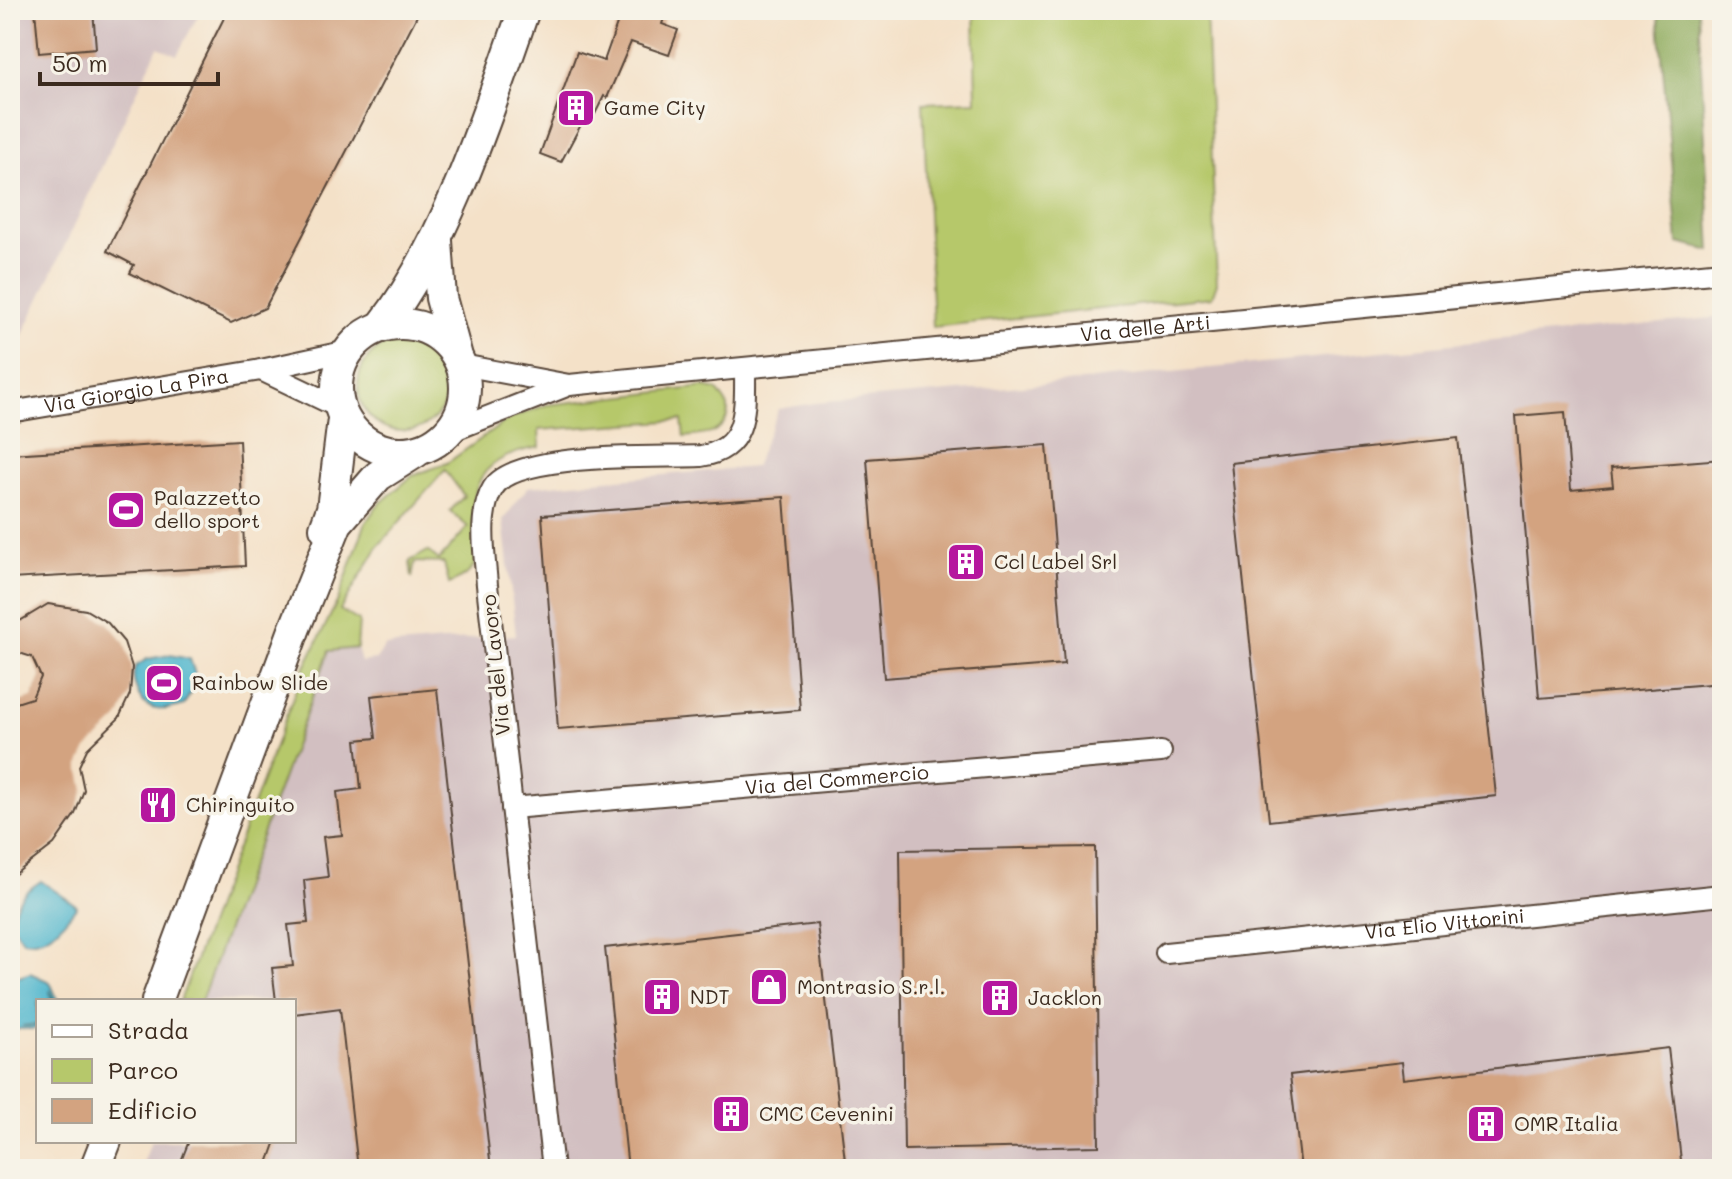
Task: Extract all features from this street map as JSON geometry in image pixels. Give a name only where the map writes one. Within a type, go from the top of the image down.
[{"type":"main road","points":[[382,326],[405,296],[436,240],[524,10]]},
{"type":"main road","points":[[158,999],[294,630],[337,523],[378,476],[449,432],[460,416],[466,391],[441,298],[436,240]]},
{"type":"main road","points":[[294,630],[332,509],[341,413],[336,388],[339,368],[348,351],[363,336],[382,326],[403,324],[424,328],[442,338],[459,359]]},
{"type":"main road","points":[[341,413],[356,436],[374,448],[394,453],[416,452]]},
{"type":"main road","points":[[95,1169],[105,1143]]},
{"type":"street","name":"Via delle Arti","points":[[449,432],[569,385],[1722,272]]},
{"type":"street","name":"Via Giorgio La Pira","points":[[10,412],[261,370],[348,351]]},
{"type":"street","name":"Via delle Arti","points":[[459,359],[569,385]]},
{"type":"street","name":"Via del Lavoro","points":[[553,1169],[485,557],[487,502],[494,486],[522,467],[542,463],[701,456],[723,449],[739,434],[744,419],[745,368]]},
{"type":"street","points":[[261,370],[341,413]]},
{"type":"street","name":"Via del Commercio","points":[[512,808],[1161,752]]},
{"type":"street","name":"Via Elio Vittorini","points":[[1166,953],[1722,895]]},
{"type":"shaded area","points":[[10,10],[201,10],[177,55],[158,47],[10,362]]},
{"type":"shaded area","points":[[1722,317],[1722,1169],[141,1169],[150,1143],[296,1143],[296,999],[202,999],[329,651],[357,648],[361,662],[376,660],[385,646],[516,635],[503,520],[528,487],[754,467],[779,409],[815,403],[1083,381]]},
{"type":"green space","points":[[974,10],[1206,10],[1217,283],[1212,297],[933,327],[923,103],[976,101]]},
{"type":"green space","points":[[1658,10],[1698,10],[1711,251],[1678,243]]},
{"type":"green space","points":[[403,341],[420,344],[435,354],[445,369],[448,386],[445,403],[435,418],[420,428],[403,431],[386,428],[371,418],[361,403],[358,386],[361,369],[371,354],[386,344]]},
{"type":"green space","points":[[704,387],[717,390],[728,406],[725,422],[715,431],[684,437],[682,420],[539,430],[540,447],[498,461],[478,484],[473,517],[476,560],[469,572],[449,584],[444,563],[415,562],[412,578],[410,561],[428,551],[439,560],[468,527],[450,511],[464,496],[445,470],[379,545],[340,610],[359,621],[357,648],[329,651],[202,999],[181,999],[303,671],[338,600],[366,522],[377,506],[412,476],[447,463],[509,419],[546,405]]},
{"type":"water","name":"Rainbow Slide","points":[[170,655],[190,659],[197,680],[184,705],[151,708],[138,693],[134,680],[135,667],[147,659]]},
{"type":"water","points":[[41,881],[77,906],[47,936],[23,940],[11,923],[13,915],[20,898]]},
{"type":"water","points":[[30,973],[50,982],[57,999],[53,999],[50,990],[52,999],[36,999],[36,1024],[22,1026],[36,1026],[36,1029],[18,1029],[12,1033],[14,1045],[10,1053],[10,980]]},
{"type":"building","points":[[35,10],[93,10],[96,48],[39,53]]},
{"type":"building","points":[[228,10],[420,10],[265,308],[231,323],[130,273],[134,265],[107,251]]},
{"type":"building","name":"Game City","points":[[622,10],[667,10],[662,24],[678,30],[669,55],[631,42],[607,98],[604,96],[595,114],[589,112],[561,162],[540,154],[577,52],[604,61]]},
{"type":"building","points":[[1565,412],[1571,490],[1613,486],[1611,468],[1722,459],[1722,683],[1539,698],[1516,416]]},
{"type":"building","points":[[1458,438],[1496,796],[1269,821],[1231,463]]},
{"type":"building","name":"Palazzetto dello sport","points":[[239,440],[245,566],[10,579],[10,454]]},
{"type":"building","name":"Ccl Label Srl","points":[[1047,445],[1064,664],[884,678],[867,459]]},
{"type":"building","points":[[784,497],[800,710],[558,729],[542,515]]},
{"type":"building","points":[[48,604],[86,610],[108,623],[124,642],[132,667],[130,694],[119,718],[87,749],[79,766],[84,790],[75,814],[54,844],[10,878],[10,705],[32,698],[41,677],[32,657],[10,650],[10,632],[15,624]]},
{"type":"building","points":[[437,689],[491,1169],[358,1169],[340,1008],[296,1014],[296,999],[276,999],[272,968],[293,966],[288,925],[308,923],[304,880],[328,877],[323,837],[342,835],[337,792],[361,789],[356,740],[376,738],[371,696]]},
{"type":"building","name":"Jacklon","points":[[1095,847],[1099,1146],[904,1150],[900,850]]},
{"type":"building","points":[[817,924],[846,1169],[628,1169],[605,948]]},
{"type":"building","name":"OMR Italia","points":[[1668,1048],[1682,1169],[1301,1169],[1290,1075],[1402,1062],[1404,1079]]},
{"type":"building","points":[[188,1143],[275,1143],[266,1169],[178,1169]]},
{"type":"place","name":"Game City","points":[[576,108]]},
{"type":"place","name":"Palazzetto dello sport","points":[[126,510]]},
{"type":"place","name":"Ccl Label Srl","points":[[966,562]]},
{"type":"place","name":"Rainbow Slide","points":[[164,683]]},
{"type":"place","name":"Chiringuito","points":[[158,805]]},
{"type":"place","name":"Montrasio S.r.l.","points":[[769,987]]},
{"type":"place","name":"NDT","points":[[662,997]]},
{"type":"place","name":"Jacklon","points":[[1000,998]]},
{"type":"place","name":"CMC Cevenini","points":[[731,1114]]},
{"type":"place","name":"OMR Italia","points":[[1486,1124]]}]
